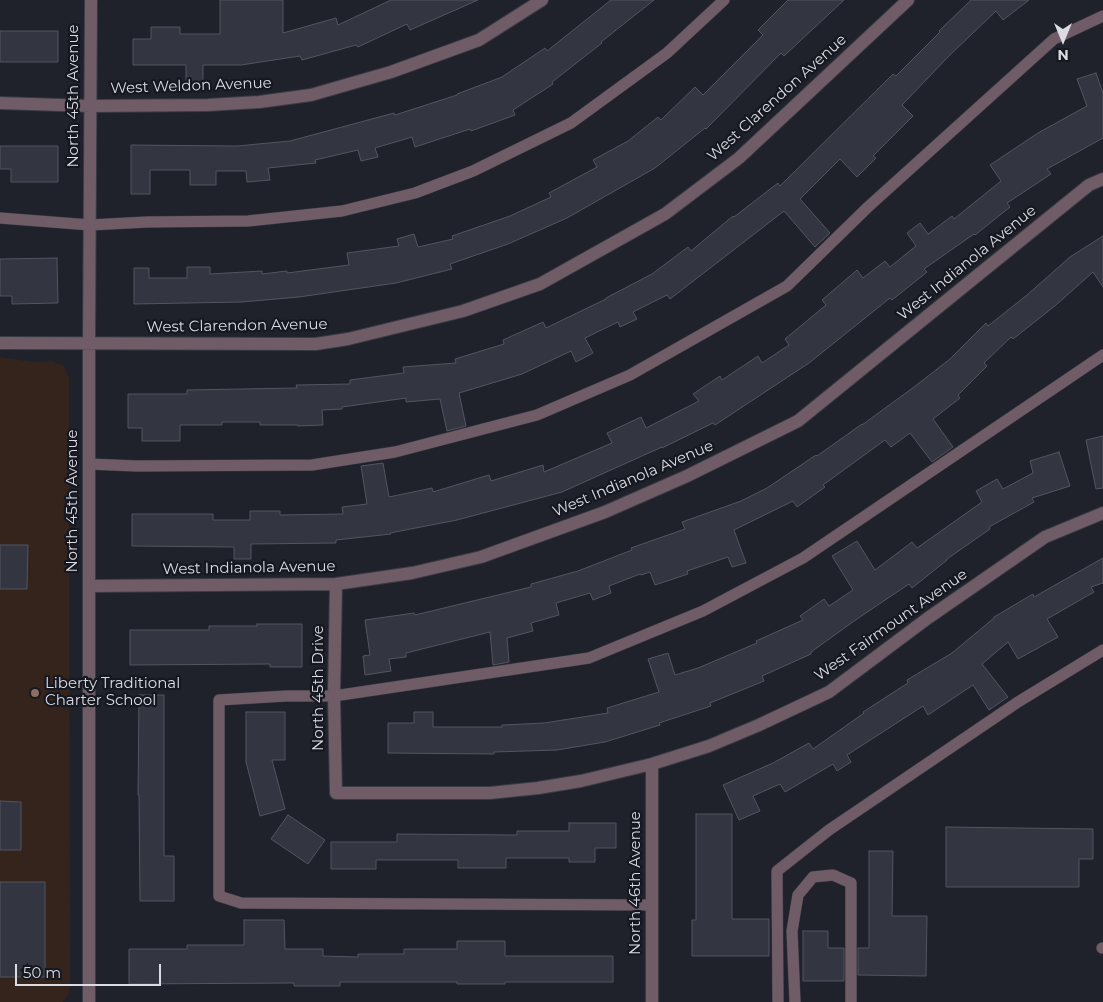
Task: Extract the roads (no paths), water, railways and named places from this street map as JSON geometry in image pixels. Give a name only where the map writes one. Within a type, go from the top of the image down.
[{"type":"street","name":"North 45th Avenue","points":[[89,1002],[91,0]]},
{"type":"street","name":"West Weldon Avenue","points":[[0,103],[90,106],[217,105],[311,95],[391,72],[478,40],[542,0]]},
{"type":"street","name":"West Clarendon Avenue","points":[[0,343],[316,344],[348,339],[462,311],[540,284],[666,214],[739,158],[908,0]]},
{"type":"street","name":"West Indianola Avenue","points":[[89,586],[336,584],[412,573],[481,557],[605,512],[687,476],[798,421],[1089,185],[1103,179]]},
{"type":"street","name":"West Fairmount Avenue","points":[[336,792],[490,793],[538,788],[581,781],[652,764],[709,746],[829,692],[928,618],[1045,537],[1103,512]]},
{"type":"street","name":"North 45th Drive","points":[[336,584],[334,696],[336,792]]},
{"type":"street","name":"North 46th Avenue","points":[[652,764],[652,1002]]},
{"type":"lane","points":[[0,218],[90,225],[148,222],[248,221],[342,211],[415,193],[473,171],[571,124],[667,53],[724,0]]},
{"type":"lane","points":[[89,464],[136,466],[312,466],[396,452],[537,415],[622,378],[786,286],[868,207],[1054,39],[1103,16]]},
{"type":"lane","points":[[652,905],[241,903],[219,896],[219,700],[286,696],[334,696],[589,658],[704,611],[803,558],[1103,356]]},
{"type":"lane","points":[[778,1002],[777,871],[829,830],[1018,702],[1103,650]]},
{"type":"lane","points":[[795,1002],[792,930],[798,895],[813,877],[833,875],[851,883],[851,1002]]},
{"type":"place","name":"Liberty Traditional Charter School","points":[[35,693]]}]
